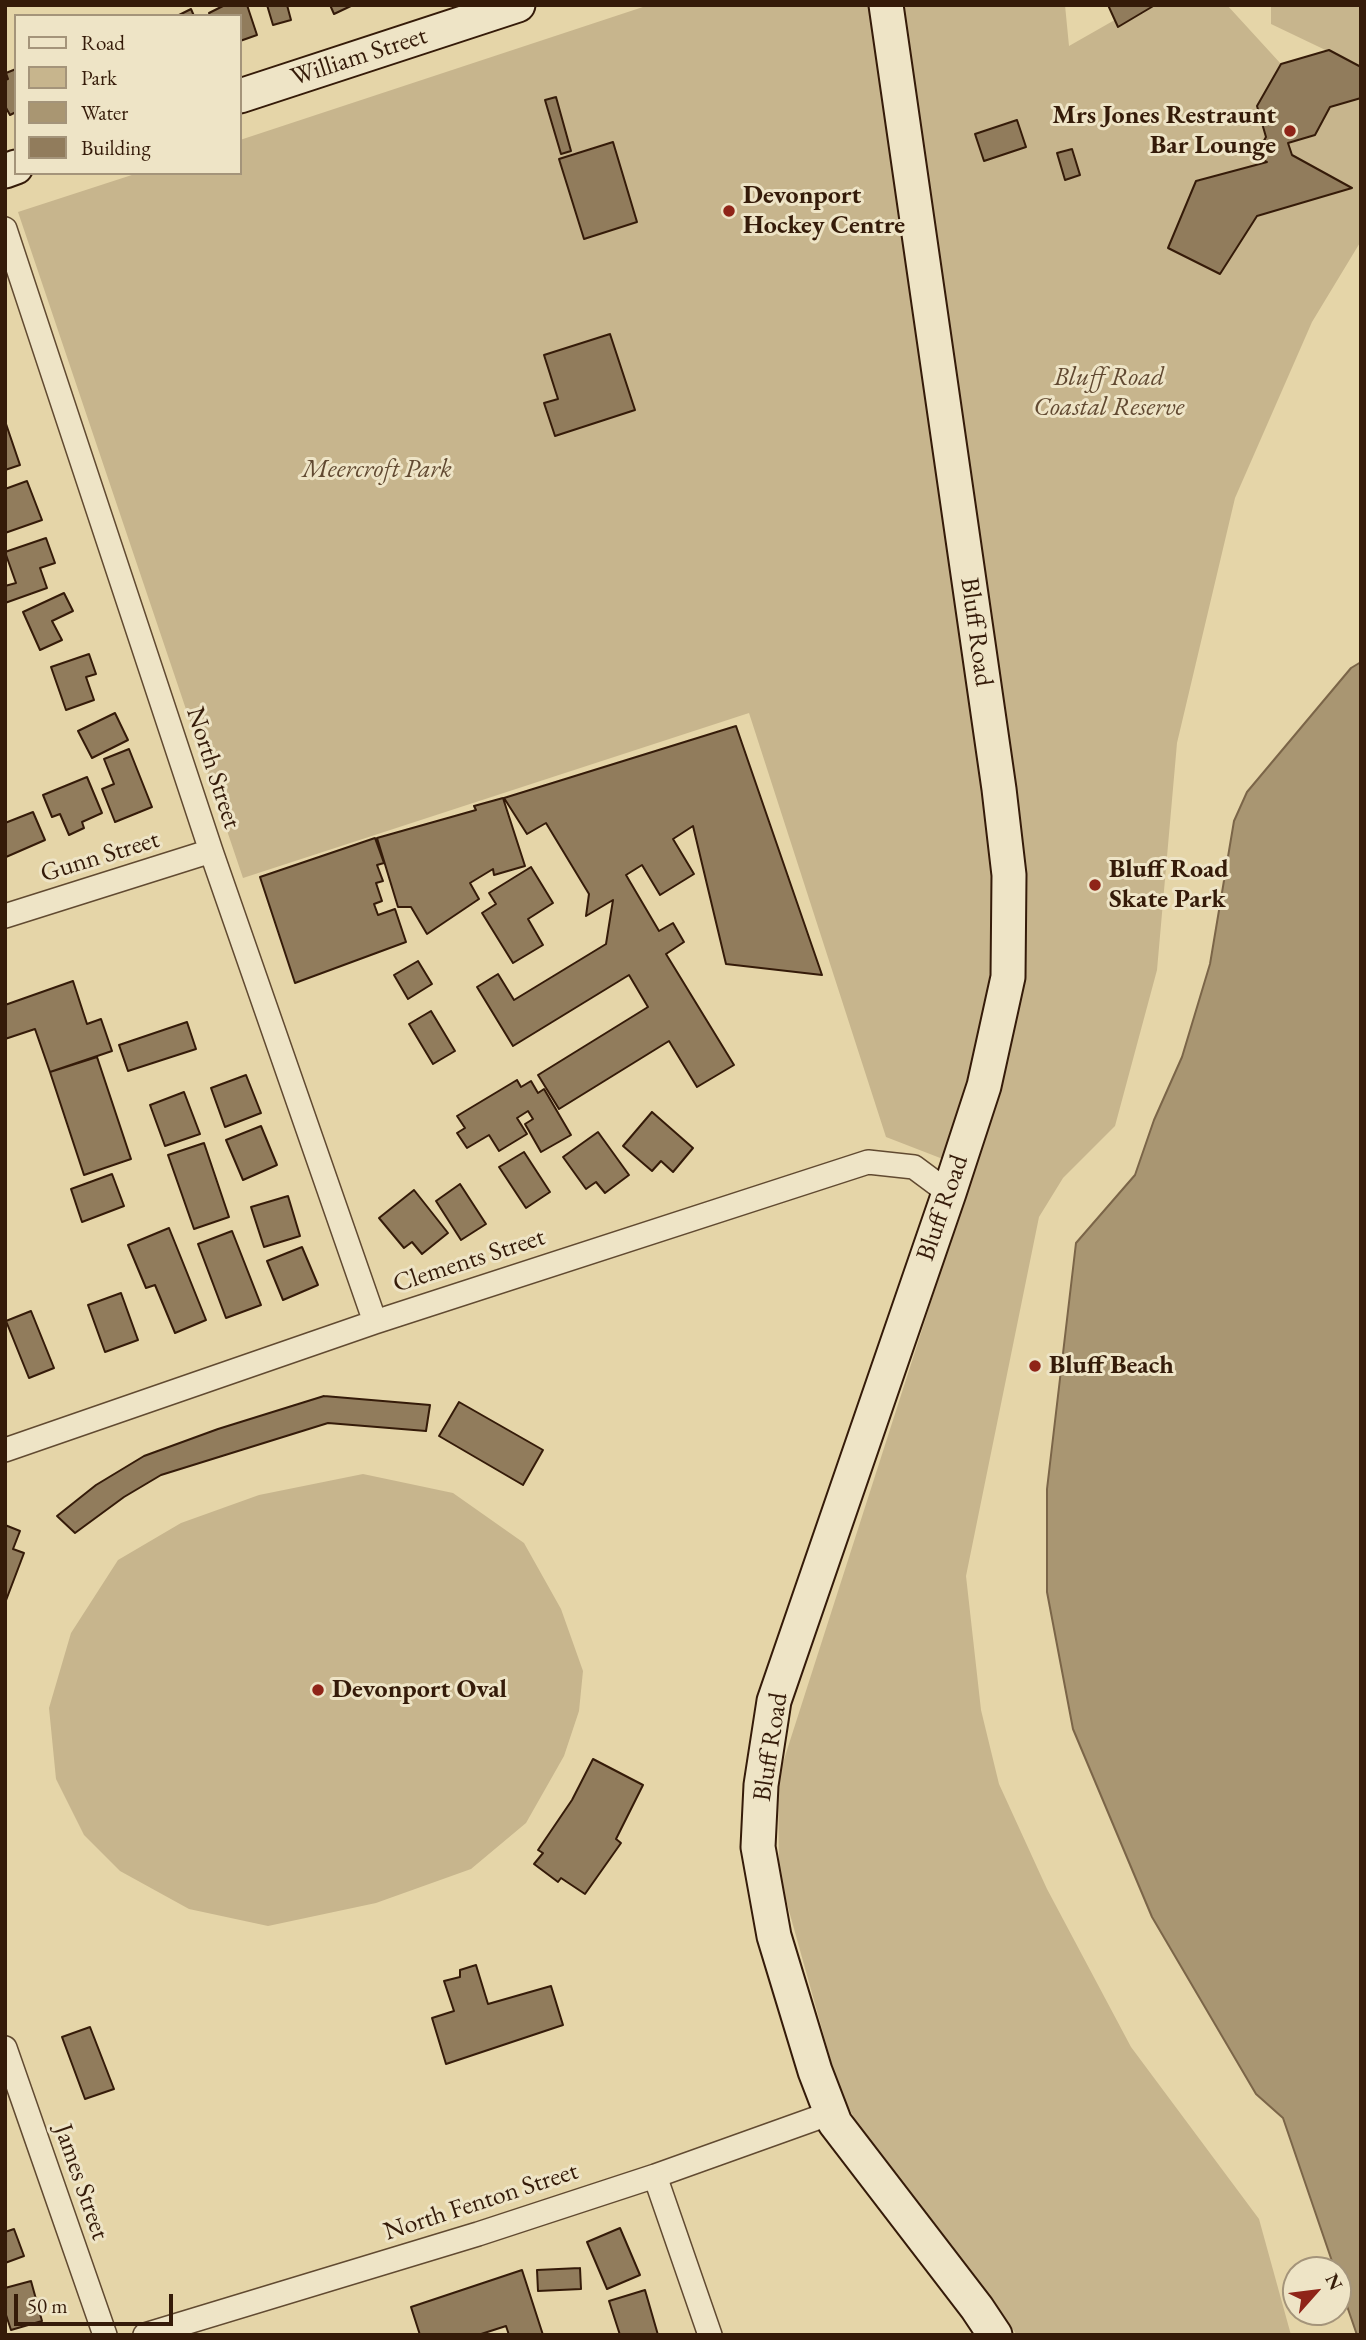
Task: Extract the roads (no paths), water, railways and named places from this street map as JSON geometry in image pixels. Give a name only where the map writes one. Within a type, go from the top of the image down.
[{"type":"street","name":"William Street","points":[[242,95],[518,5]]},
{"type":"street","name":"Bluff Road","points":[[886,5],[1009,876],[1008,977],[984,1086],[950,1192],[774,1701],[761,1785],[758,1847],[774,1936],[815,2071],[831,2113],[995,2335]]},
{"type":"street","name":"North Street","points":[[5,229],[211,851],[374,1322]]},
{"type":"street","name":"Gunn Street","points":[[5,916],[211,851]]},
{"type":"street","name":"Clements Street","points":[[5,1450],[374,1322],[868,1162],[914,1167],[950,1192]]},
{"type":"street","name":"James Street","points":[[5,2048],[105,2335]]},
{"type":"street","name":"North Fenton Street","points":[[145,2335],[478,2234],[655,2176],[831,2113]]},
{"type":"street","points":[[655,2176],[710,2335]]},
{"type":"water","points":[[1361,662],[1361,2335],[1357,2335],[1352,2321],[1352,2256],[1330,2256],[1283,2118],[1256,2094],[1152,1917],[1073,1729],[1047,1592],[1047,1489],[1076,1243],[1135,1175],[1154,1120],[1182,1057],[1210,964],[1234,821],[1247,792],[1351,668]]},
{"type":"place","name":"Mrs Jones Restraunt Bar Lounge","points":[[1290,131]]},
{"type":"place","name":"Devonport Hockey Centre","points":[[729,211]]},
{"type":"place","name":"Bluff Road Skate Park","points":[[1095,885]]},
{"type":"place","name":"Bluff Beach","points":[[1035,1366]]},
{"type":"place","name":"Devonport Oval","points":[[318,1690]]},
{"type":"park label","name":"Bluff Road Coastal Reserve","points":[[1109,393]]},
{"type":"park label","name":"Meercroft Park","points":[[377,470]]}]
